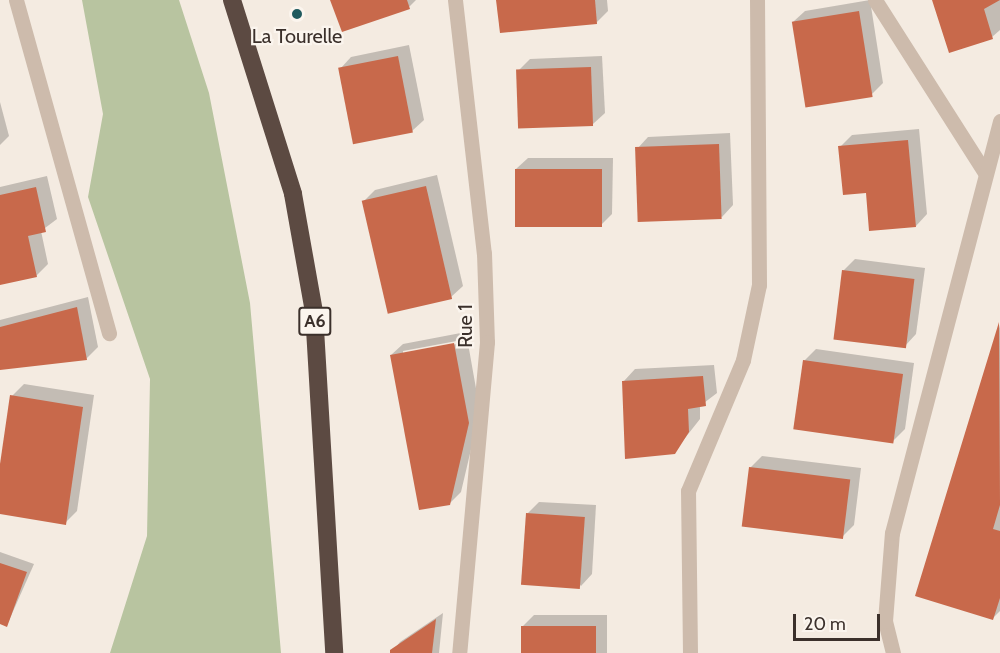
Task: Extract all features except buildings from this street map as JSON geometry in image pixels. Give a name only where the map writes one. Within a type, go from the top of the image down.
[{"type":"highway","name":"A6","points":[[232,0],[284,160],[315,312],[334,653]]},
{"type":"street","points":[[16,0],[110,333]]},
{"type":"street","name":"Rue 1","points":[[455,0],[484,253],[487,342],[459,653]]},
{"type":"street","points":[[690,653],[688,491],[743,360],[759,285],[757,0]]},
{"type":"street","points":[[875,0],[986,174]]},
{"type":"street","points":[[893,653],[885,621],[892,533],[1000,121]]},
{"type":"green space","points":[[82,0],[179,0],[209,93],[250,303],[281,653],[110,653],[147,536],[150,379],[88,197],[103,114]]},
{"type":"place","name":"La Tourelle","points":[[297,14]]}]
